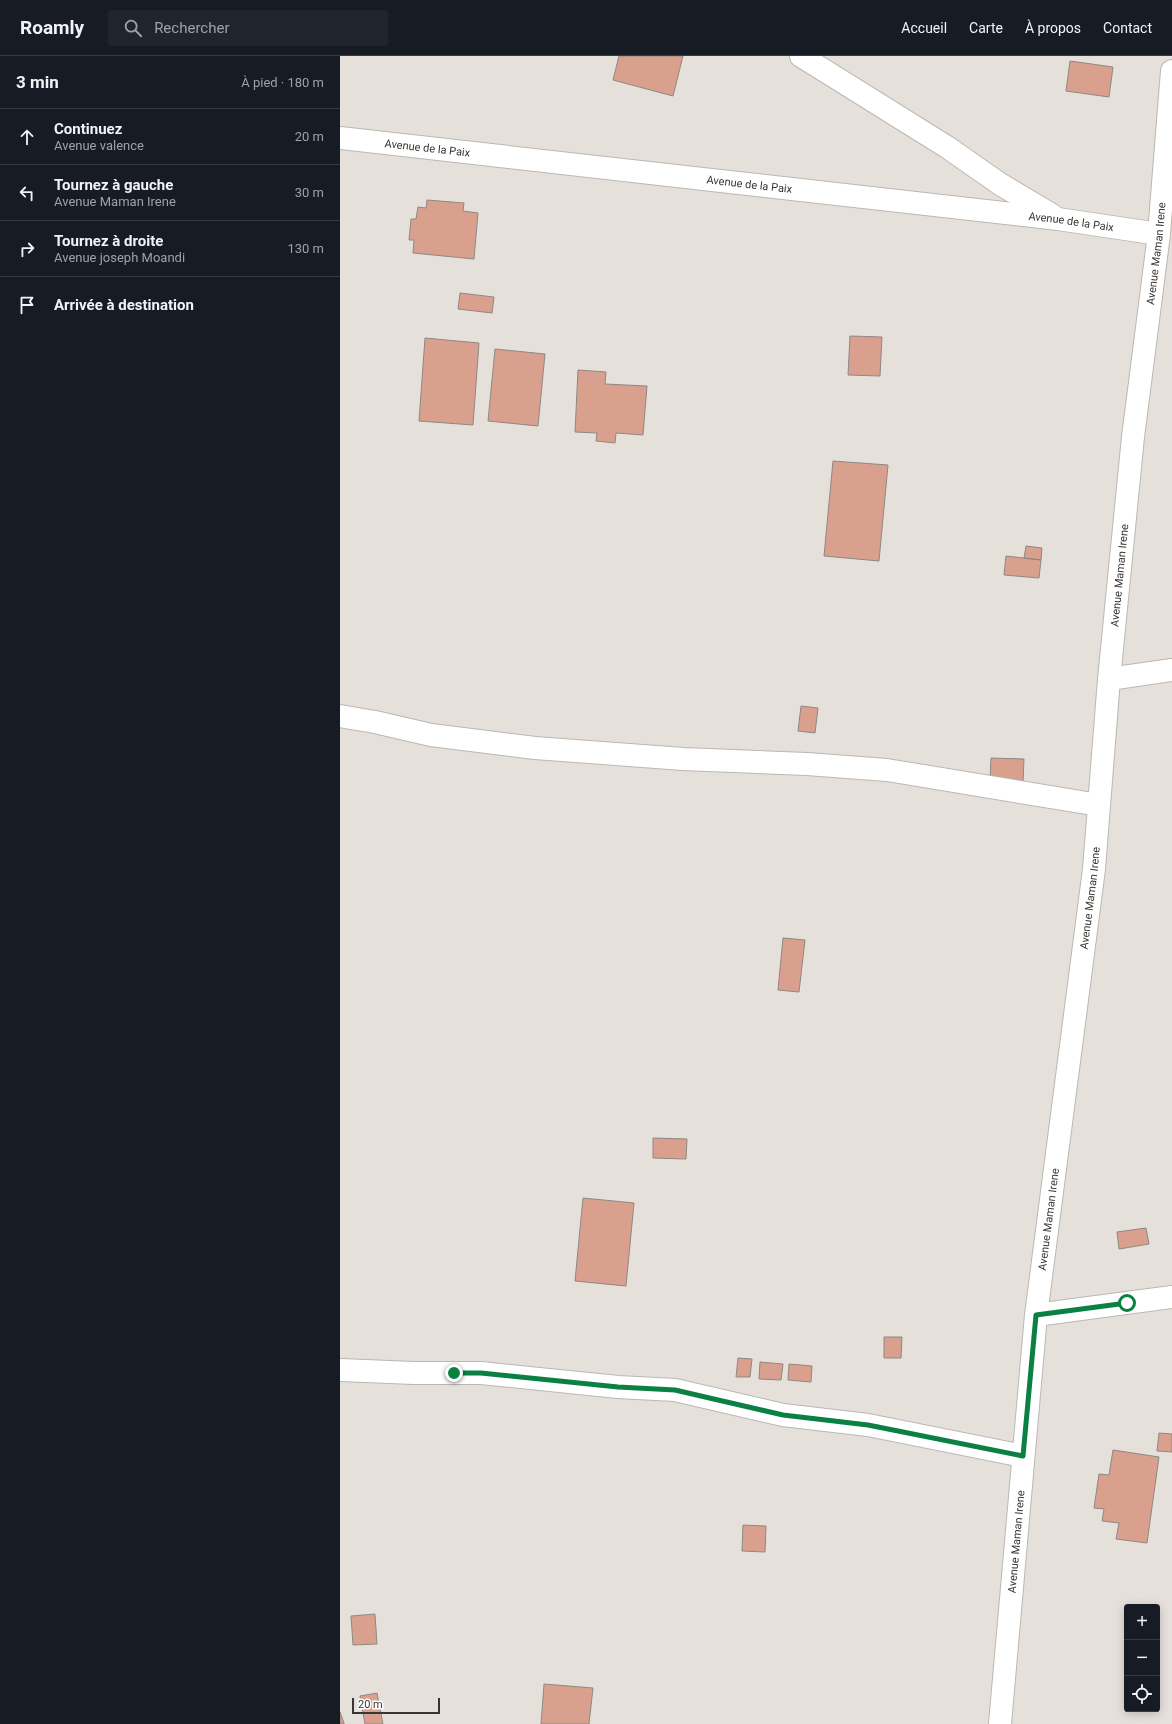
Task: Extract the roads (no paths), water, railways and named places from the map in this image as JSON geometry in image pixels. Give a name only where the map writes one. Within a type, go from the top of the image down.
[{"type":"street","points":[[801,56],[947,147],[1000,184],[1058,219]]},
{"type":"street","name":"Avenue Maman Irene","points":[[1000,1724],[1036,1315],[1094,869],[1109,679],[1133,437],[1159,234],[1172,71]]},
{"type":"street","name":"Avenue de la Paix","points":[[340,138],[1058,219],[1159,234]]},
{"type":"street","points":[[1109,679],[1172,670]]},
{"type":"street","points":[[340,716],[375,722],[431,735],[535,748],[683,759],[807,764],[887,770],[1099,805]]},
{"type":"street","points":[[1036,1315],[1172,1297]]},
{"type":"street","points":[[340,1370],[481,1373],[618,1387],[675,1390],[783,1415],[868,1425],[1023,1456]]}]
